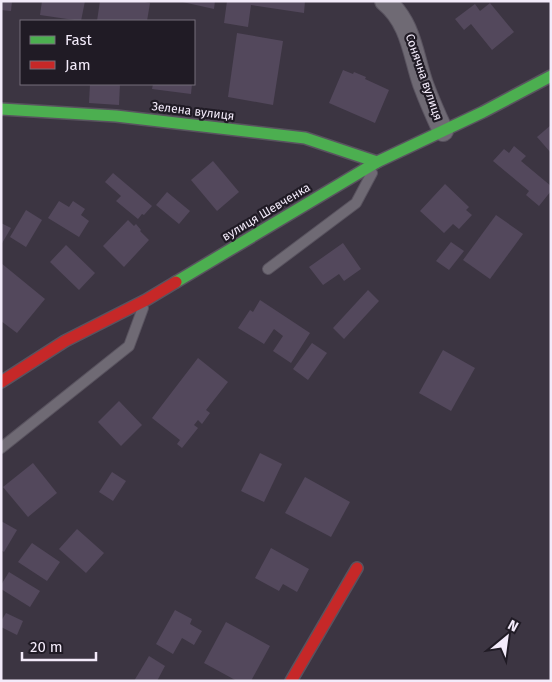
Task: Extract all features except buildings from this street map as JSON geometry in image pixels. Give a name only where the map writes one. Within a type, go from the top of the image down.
[{"type":"street","name":"Сонячна вулиця","points":[[385,1],[394,8],[406,28],[424,85],[443,131]]},
{"type":"street","name":"вулиця Шевченка","points":[[1,382],[64,342],[146,300],[377,162],[483,112],[551,76]]},
{"type":"street","name":"Зелена вулиця","points":[[1,109],[116,116],[305,138],[377,162]]},
{"type":"street","points":[[292,681],[357,568]]},
{"type":"lane","points":[[268,269],[356,203],[377,162]]},
{"type":"lane","points":[[1,448],[129,346],[146,300]]},
{"type":"traffic: fast","points":[[176,282],[377,162],[483,112],[551,76]]},
{"type":"traffic: fast","points":[[1,109],[116,116],[305,138],[377,162]]},
{"type":"traffic: jam","points":[[1,382],[65,341],[146,300],[176,282]]},
{"type":"traffic: jam","points":[[291,681],[357,568]]}]
